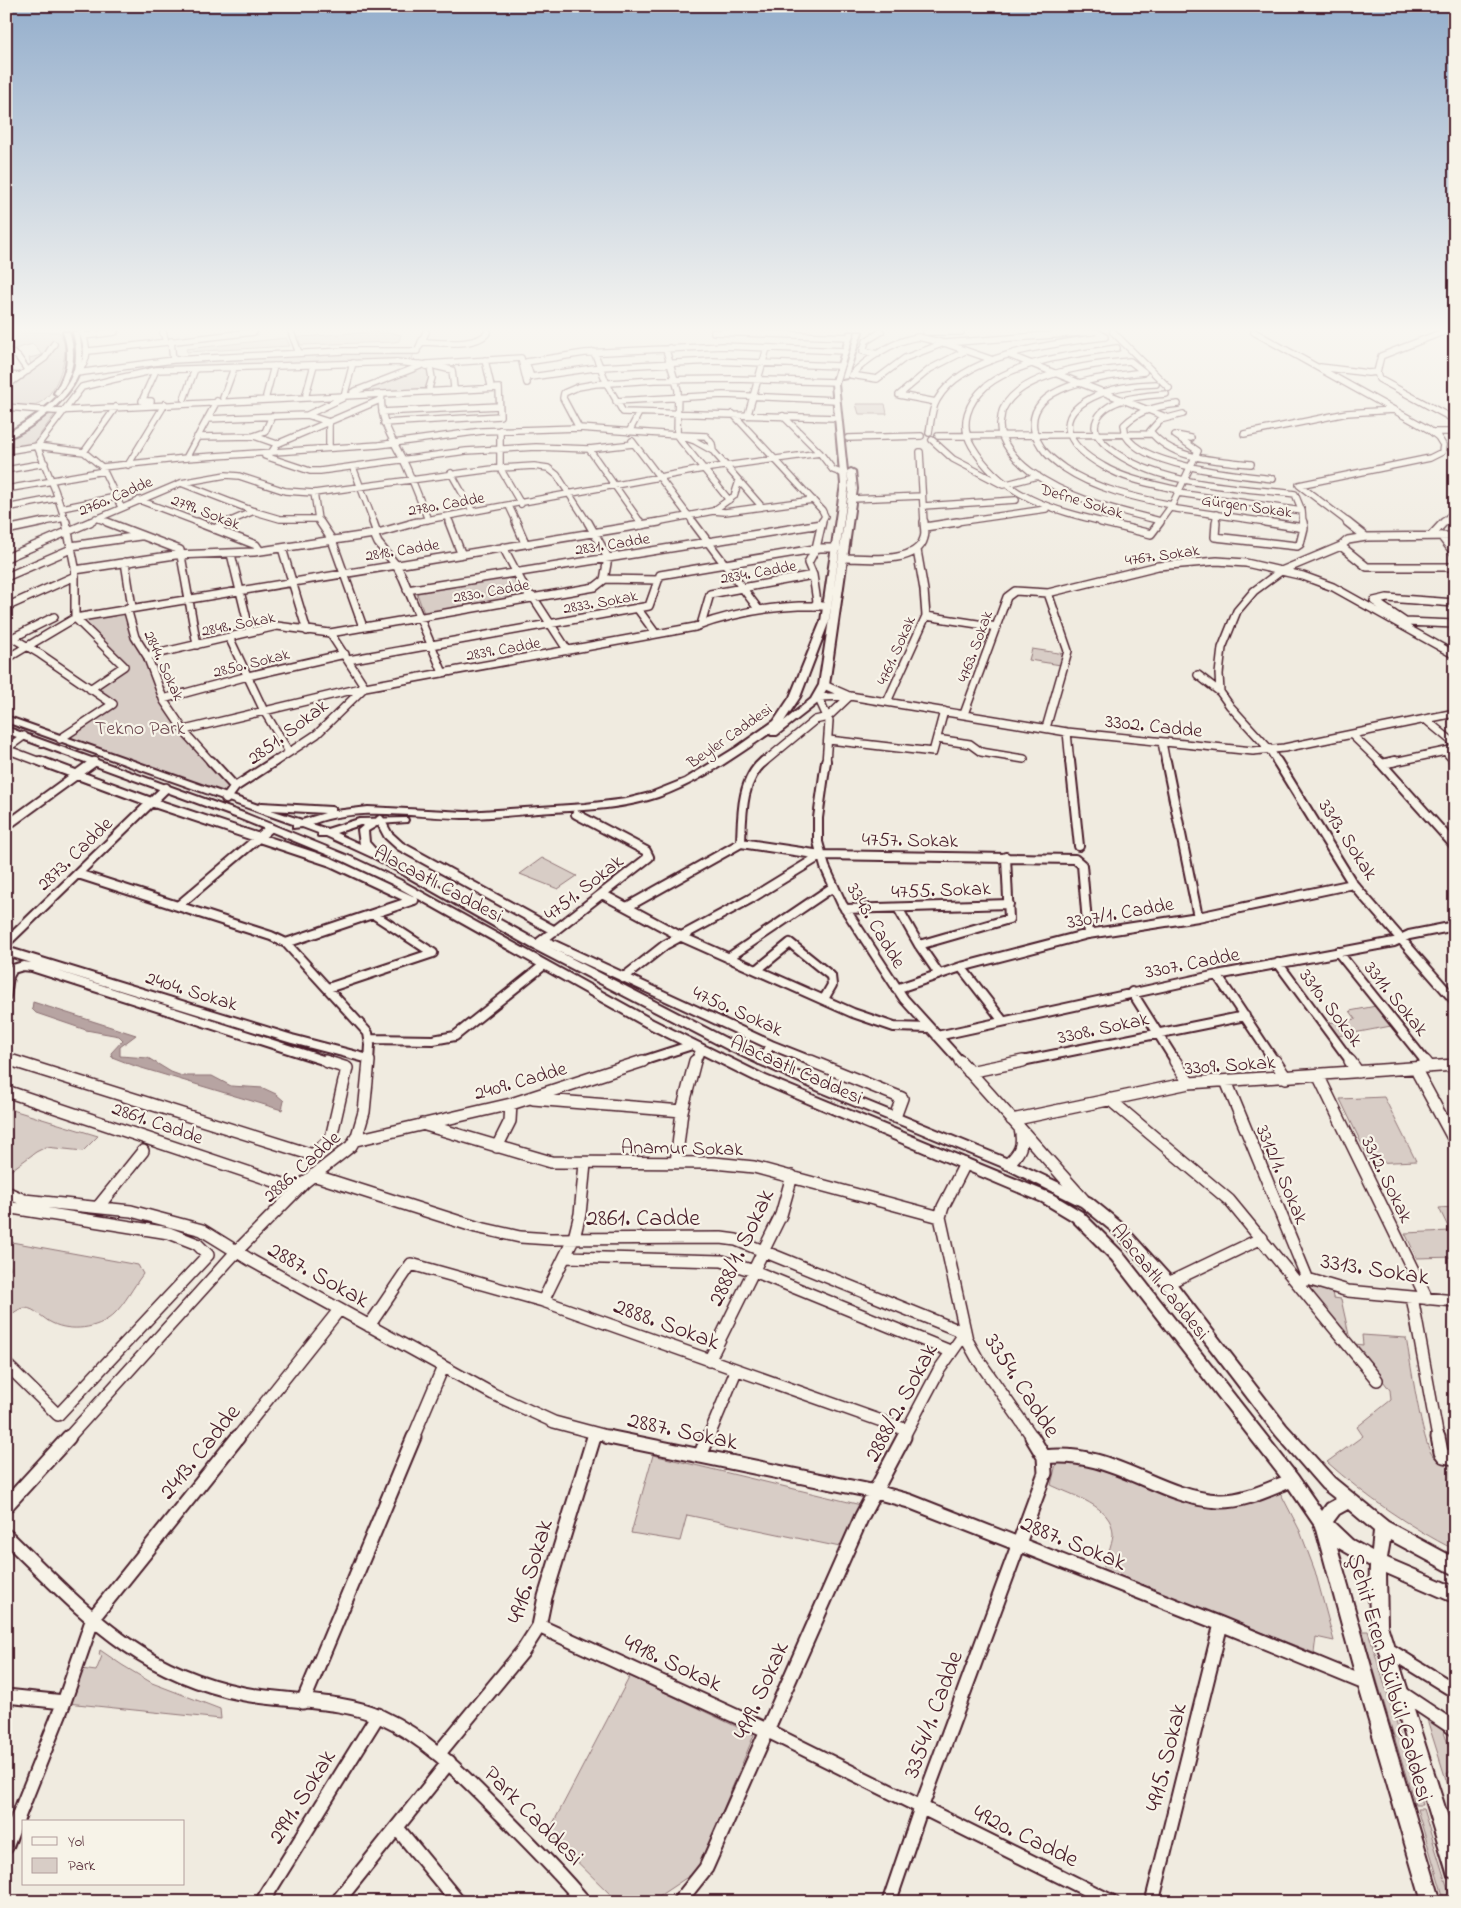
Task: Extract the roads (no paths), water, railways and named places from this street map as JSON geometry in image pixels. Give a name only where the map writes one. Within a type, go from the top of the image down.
[{"type":"main road","points":[[6,431],[23,421]]},
{"type":"main road","points":[[6,437],[28,421]]},
{"type":"main road","name":"Beyler Caddesi","points":[[307,842],[324,832],[350,824],[380,820],[478,820],[576,814],[640,805],[668,797],[693,786],[759,745],[806,709],[818,697],[824,685],[853,488],[842,421]]},
{"type":"main road","name":"Beyler Caddesi","points":[[285,834],[301,824],[323,816],[368,810],[466,815],[585,807],[626,802],[654,795],[688,781],[769,729],[787,711],[821,634],[828,606],[844,492],[844,438]]},
{"type":"main road","points":[[818,697],[802,694],[799,687],[812,682],[824,685]]},
{"type":"main road","name":"Alacaatlı Caddesi","points":[[6,720],[324,832],[380,858],[760,1060],[1008,1164],[1086,1202],[1119,1230],[1168,1283],[1281,1430],[1313,1467],[1348,1501],[1382,1527],[1455,1567]]},
{"type":"main road","name":"Alacaatlı Caddesi","points":[[6,730],[166,788],[347,859],[696,1047],[807,1099],[1047,1198],[1069,1210],[1088,1225],[1125,1267],[1292,1480],[1322,1523],[1346,1545],[1378,1562],[1455,1595]]},
{"type":"main road","points":[[242,804],[297,809],[368,810]]},
{"type":"main road","points":[[380,820],[363,830],[362,837],[364,844],[380,858]]},
{"type":"main road","points":[[1322,1523],[1333,1509],[1348,1501]]},
{"type":"main road","name":"Şehit Eren Bülbül Caddesi","points":[[1322,1523],[1367,1684],[1432,1902]]},
{"type":"main road","name":"Şehit Eren Bülbül Caddesi","points":[[1382,1527],[1383,1546],[1378,1562],[1377,1606],[1384,1647],[1455,1869]]},
{"type":"street","points":[[37,446],[55,421]]},
{"type":"street","points":[[84,452],[106,421]]},
{"type":"street","points":[[128,464],[154,421]]},
{"type":"street","points":[[186,458],[206,421]]},
{"type":"street","points":[[197,437],[254,436],[265,432],[270,421]]},
{"type":"street","points":[[403,421],[384,422],[412,479],[428,520]]},
{"type":"street","points":[[575,421],[579,428]]},
{"type":"street","points":[[635,421],[629,432],[633,444],[689,516],[723,564],[743,587],[758,610]]},
{"type":"street","points":[[677,421],[675,432],[729,500]]},
{"type":"street","points":[[739,421],[813,500],[825,516],[821,524],[816,548],[808,562],[813,575],[814,592],[817,602],[814,606]]},
{"type":"street","points":[[788,421],[820,453],[833,470],[844,474]]},
{"type":"street","points":[[929,433],[932,421]]},
{"type":"street","points":[[965,421],[966,436]]},
{"type":"street","points":[[1000,421],[1001,436],[1005,444],[1016,457],[1038,476],[1085,499],[1160,521]]},
{"type":"street","points":[[1033,421],[1033,435]]},
{"type":"street","points":[[1068,421],[1068,435],[1073,443],[1094,460],[1116,474],[1179,491],[1302,511]]},
{"type":"street","points":[[1096,421],[1094,428],[1097,435],[1110,451],[1128,462],[1185,479],[1295,494],[1302,511]]},
{"type":"street","points":[[1127,421],[1124,425],[1126,434],[1135,446],[1151,454],[1190,467],[1273,479]]},
{"type":"street","points":[[1158,421],[1153,424],[1150,431],[1153,439],[1166,448],[1195,456],[1251,464]]},
{"type":"street","points":[[1244,434],[1308,421]]},
{"type":"street","points":[[1366,537],[1299,485],[1430,458],[1442,452],[1441,440],[1433,432],[1413,421]]},
{"type":"street","points":[[271,452],[277,444],[329,422]]},
{"type":"street","points":[[329,422],[329,448]]},
{"type":"street","points":[[6,489],[53,481],[128,464],[329,448],[500,430],[579,428],[677,435],[691,434],[706,436],[712,444],[713,451]]},
{"type":"street","points":[[500,430],[500,468],[521,504]]},
{"type":"street","points":[[1433,432],[1455,432]]},
{"type":"street","points":[[844,438],[922,436],[929,433],[938,436],[1151,434]]},
{"type":"street","points":[[677,435],[695,441],[713,451],[762,507]]},
{"type":"street","name":"Gürgen Sokak","points":[[1033,435],[1042,449],[1059,464],[1086,480],[1107,489],[1140,499],[1216,514],[1304,528],[1302,511]]},
{"type":"street","points":[[1191,438],[1175,435],[1195,447],[1198,451],[1195,456]]},
{"type":"street","points":[[254,436],[277,444]]},
{"type":"street","points":[[922,436],[932,440],[953,459],[1003,485],[1038,476]]},
{"type":"street","points":[[932,440],[938,436]]},
{"type":"street","name":"Defne Sokak","points":[[966,436],[977,455],[1003,485],[1062,511],[1151,534],[1171,506],[1195,456]]},
{"type":"street","points":[[252,454],[273,457],[310,471],[320,472],[466,451],[536,447],[589,449],[633,444]]},
{"type":"street","points":[[37,446],[53,481],[68,530],[75,573],[75,618],[124,666],[90,689]]},
{"type":"street","points":[[6,451],[37,446],[84,452],[103,469],[121,507]]},
{"type":"street","points":[[589,449],[642,525]]},
{"type":"street","points":[[844,558],[894,558],[914,552],[925,538],[920,452]]},
{"type":"street","name":"2780. Cadde","points":[[75,573],[125,562],[181,555],[231,554],[260,551],[376,533],[428,520],[703,469],[820,453]]},
{"type":"street","points":[[6,470],[45,463]]},
{"type":"street","points":[[239,476],[297,494],[451,473],[534,466],[548,468],[557,475],[594,532],[608,558],[604,579],[658,580]]},
{"type":"street","points":[[353,467],[376,533],[376,542],[395,564],[420,617],[443,673]]},
{"type":"street","points":[[451,473],[473,512]]},
{"type":"street","name":"2760. Cadde","points":[[6,558],[121,507],[181,483],[226,475],[239,476]]},
{"type":"street","points":[[714,511],[734,496],[739,481]]},
{"type":"street","points":[[181,483],[280,519],[318,519]]},
{"type":"street","points":[[314,493],[318,519],[332,540],[363,627]]},
{"type":"street","points":[[851,499],[922,496]]},
{"type":"street","points":[[62,508],[116,497]]},
{"type":"street","points":[[6,508],[58,498]]},
{"type":"street","name":"2799. Sokak","points":[[139,500],[256,545],[260,551]]},
{"type":"street","name":"2818. Cadde","points":[[6,659],[75,618],[129,607],[642,525],[714,511],[725,512],[813,500]]},
{"type":"street","points":[[923,506],[1016,500]]},
{"type":"street","points":[[509,506],[525,543]]},
{"type":"street","points":[[925,527],[1046,508]]},
{"type":"street","points":[[1431,536],[1455,510]]},
{"type":"street","points":[[214,529],[254,511]]},
{"type":"street","points":[[1216,514],[1215,537],[1297,546],[1300,544],[1304,528]]},
{"type":"street","points":[[447,517],[461,553]]},
{"type":"street","points":[[6,530],[65,518]]},
{"type":"street","points":[[96,518],[180,550],[187,598],[197,645]]},
{"type":"street","name":"2831. Cadde","points":[[407,590],[821,524]]},
{"type":"street","points":[[6,567],[8,576],[71,547],[142,535]]},
{"type":"street","points":[[1441,536],[1455,554]]},
{"type":"street","points":[[1220,692],[1219,661],[1228,629],[1237,611],[1254,591],[1281,571],[1341,546],[1348,540],[1366,537],[1455,536]]},
{"type":"street","points":[[1341,546],[1364,566],[1377,568],[1455,567]]},
{"type":"street","points":[[503,547],[528,594],[533,597],[568,651]]},
{"type":"street","points":[[282,548],[307,631]]},
{"type":"street","name":"2833. Sokak","points":[[346,657],[649,606],[660,575],[816,548],[837,548]]},
{"type":"street","name":"4761. Sokak","points":[[887,702],[926,616],[924,590],[914,552]]},
{"type":"street","points":[[231,554],[250,632]]},
{"type":"street","points":[[125,562],[129,607]]},
{"type":"street","name":"4767. Sokak","points":[[1048,593],[1140,569],[1177,564],[1232,562],[1281,571],[1333,587],[1455,656]]},
{"type":"street","points":[[6,607],[75,573]]},
{"type":"street","name":"2834. Cadde","points":[[701,625],[710,594],[813,575]]},
{"type":"street","name":"2830. Cadde","points":[[330,633],[595,586],[604,579]]},
{"type":"street","name":"4763. Sokak","points":[[964,714],[1007,597],[1015,591],[1048,593]]},
{"type":"street","points":[[1046,728],[1068,651],[1048,593]]},
{"type":"street","points":[[1453,625],[1405,622],[1375,602],[1376,600],[1387,598],[1455,603]]},
{"type":"street","name":"2839. Cadde","points":[[184,730],[365,687],[656,634],[701,625],[735,614],[758,610],[828,606]]},
{"type":"street","name":"2844. Sokak","points":[[129,607],[135,637],[147,656],[163,699],[184,730],[235,787]]},
{"type":"street","points":[[637,608],[656,634]]},
{"type":"street","points":[[926,616],[996,627]]},
{"type":"street","points":[[9,636],[54,617]]},
{"type":"street","name":"2848. Sokak","points":[[147,656],[276,626],[330,633]]},
{"type":"street","points":[[330,633],[365,687]]},
{"type":"street","points":[[9,636],[113,704],[60,739]]},
{"type":"street","points":[[229,637],[264,711],[289,752]]},
{"type":"street","name":"2850. Sokak","points":[[163,699],[248,676],[346,657]]},
{"type":"street","name":"3313. Sokak","points":[[1198,675],[1220,692],[1230,706],[1270,750],[1354,884],[1455,1001]]},
{"type":"street","name":"3302. Cadde","points":[[824,685],[850,696]]},
{"type":"street","name":"2851. Sokak","points":[[226,799],[235,787],[252,778],[329,724],[365,687]]},
{"type":"street","points":[[627,907],[741,843],[742,812],[750,778],[755,768],[815,720],[828,717],[842,701],[850,696]]},
{"type":"street","name":"3302. Cadde","points":[[818,697],[850,696],[1068,732],[1235,750],[1270,750],[1455,713]]},
{"type":"street","name":"3343. Cadde","points":[[818,697],[828,717],[829,740],[817,828],[821,855],[833,887],[896,989],[1086,1202]]},
{"type":"street","points":[[829,740],[934,752],[944,711]]},
{"type":"street","points":[[1425,719],[1455,744]]},
{"type":"street","points":[[1068,732],[1079,846]]},
{"type":"street","points":[[1352,735],[1382,764],[1455,846]]},
{"type":"street","points":[[6,749],[24,736]]},
{"type":"street","points":[[937,739],[970,744],[981,752],[1024,759]]},
{"type":"street","points":[[1162,742],[1198,916]]},
{"type":"street","points":[[6,749],[152,802],[331,862],[418,898]]},
{"type":"street","points":[[1382,764],[1455,749]]},
{"type":"street","points":[[1446,752],[1455,762]]},
{"type":"street","points":[[6,826],[94,762]]},
{"type":"street","name":"2873. Cadde","points":[[7,941],[166,788]]},
{"type":"street","name":"4751. Sokak","points":[[540,942],[647,859],[649,854],[576,814]]},
{"type":"street","points":[[380,820],[388,835],[400,846],[555,931]]},
{"type":"street","points":[[178,906],[270,828]]},
{"type":"street","name":"4757. Sokak","points":[[741,843],[821,855],[1006,857],[1070,859],[1078,861],[1082,865],[1088,934]]},
{"type":"street","points":[[623,978],[665,945],[750,899],[821,855]]},
{"type":"street","points":[[919,945],[1009,919],[1006,857]]},
{"type":"street","points":[[78,874],[271,936],[286,944],[364,1027],[370,1039],[434,1040],[455,1036],[544,965]]},
{"type":"street","name":"3307/1. Cadde","points":[[896,989],[939,974],[1088,934],[1198,916],[1354,884]]},
{"type":"street","points":[[728,958],[833,887]]},
{"type":"street","name":"3307. Cadde","points":[[602,894],[682,937],[853,1013],[894,1027],[933,1032],[1003,1021],[1132,992],[1394,942],[1410,935],[1455,926]]},
{"type":"street","points":[[286,944],[418,898]]},
{"type":"street","name":"4755. Sokak","points":[[845,909],[1009,904]]},
{"type":"street","points":[[898,908],[919,945],[939,974]]},
{"type":"street","points":[[328,988],[433,953],[373,914]]},
{"type":"street","name":"4750. Sokak","points":[[540,942],[771,1045],[902,1098],[895,1117]]},
{"type":"street","points":[[757,970],[790,943],[831,976],[832,986],[824,999]]},
{"type":"street","name":"2404. Sokak","points":[[6,951],[292,1039],[369,1059]]},
{"type":"street","name":"3311. Sokak","points":[[1338,952],[1429,1066]]},
{"type":"street","name":"3310. Sokak","points":[[1278,963],[1358,1072]]},
{"type":"street","points":[[6,996],[9,976],[13,969],[23,966],[32,967],[91,984],[265,1043],[347,1068],[331,1138],[312,1155],[6,1059]]},
{"type":"street","points":[[961,968],[1003,1021]]},
{"type":"street","points":[[1217,975],[1286,1078]]},
{"type":"street","points":[[1132,992],[1189,1084]]},
{"type":"street","name":"3308. Sokak","points":[[969,1072],[1245,1016]]},
{"type":"street","name":"2886. Cadde","points":[[6,1506],[236,1252],[313,1174],[344,1153],[356,1140],[363,1118],[370,1039]]},
{"type":"street","points":[[760,1060],[771,1045]]},
{"type":"street","points":[[676,1163],[682,1111],[696,1047]]},
{"type":"street","name":"2409. Cadde","points":[[356,1140],[511,1104],[696,1047]]},
{"type":"street","name":"3309. Sokak","points":[[1012,1120],[1189,1084],[1455,1065]]},
{"type":"street","name":"3311. Sokak","points":[[1415,1068],[1455,1142]]},
{"type":"street","name":"3312. Sokak","points":[[1318,1075],[1427,1299]]},
{"type":"street","name":"3312/1. Sokak","points":[[1226,1081],[1308,1280]]},
{"type":"street","name":"2861. Cadde","points":[[6,1091],[298,1189]]},
{"type":"street","points":[[526,1099],[682,1111]]},
{"type":"street","points":[[1109,1099],[1229,1200],[1377,1380]]},
{"type":"street","points":[[497,1147],[510,1121],[511,1104]]},
{"type":"street","name":"Anamur Sokak","points":[[422,1124],[540,1160],[585,1164],[676,1163],[742,1165],[792,1176],[940,1217]]},
{"type":"street","points":[[1008,1164],[1019,1155],[1022,1149],[1020,1129]]},
{"type":"street","points":[[98,1207],[143,1151]]},
{"type":"street","points":[[543,1300],[574,1238],[580,1214],[585,1164]]},
{"type":"street","points":[[940,1217],[943,1207],[965,1164]]},
{"type":"street","name":"2861. Cadde","points":[[313,1174],[476,1227],[507,1235],[541,1239],[721,1238],[736,1240],[965,1333]]},
{"type":"street","name":"2888/1. Sokak","points":[[709,1362],[786,1204],[792,1176]]},
{"type":"street","name":"2887. Sokak","points":[[6,1192],[24,1200],[98,1207],[144,1214],[194,1227],[210,1234],[236,1252],[339,1310],[493,1394],[535,1414],[595,1434],[876,1492],[921,1505],[1222,1624],[1367,1684]]},
{"type":"street","points":[[6,1204],[12,1208],[169,1232],[197,1244],[208,1254],[58,1415],[6,1364]]},
{"type":"street","name":"3354. Cadde","points":[[940,1217],[965,1333],[977,1358],[1034,1439],[1044,1457],[1045,1473],[1019,1543]]},
{"type":"street","points":[[1168,1283],[1262,1238]]},
{"type":"street","name":"2861. Cadde","points":[[565,1257],[722,1261],[754,1271],[950,1351]]},
{"type":"street","name":"2888. Sokak","points":[[369,1326],[410,1264],[543,1300],[709,1362],[907,1430]]},
{"type":"street","name":"3313. Sokak","points":[[1289,1273],[1348,1290],[1455,1302]]},
{"type":"street","points":[[1412,1297],[1441,1452],[1444,1456],[1455,1458]]},
{"type":"street","name":"2413. Cadde","points":[[92,1618],[339,1310]]},
{"type":"street","name":"2888/2. Sokak","points":[[876,1492],[950,1351],[965,1333]]},
{"type":"street","points":[[303,1702],[443,1367]]},
{"type":"street","points":[[700,1456],[736,1371]]},
{"type":"street","name":"4916. Sokak","points":[[337,1902],[396,1828],[539,1626],[545,1598],[595,1434]]},
{"type":"street","points":[[1044,1457],[1056,1454],[1079,1456],[1177,1491],[1218,1501],[1243,1498],[1292,1480]]},
{"type":"street","name":"4919. Sokak","points":[[679,1902],[706,1868],[862,1516],[876,1492]]},
{"type":"street","points":[[6,1536],[92,1618],[153,1662],[182,1677],[237,1693],[360,1709],[378,1715],[403,1728],[444,1758]]},
{"type":"street","name":"3354/1. Cadde","points":[[888,1902],[1019,1543]]},
{"type":"street","points":[[6,1847],[64,1702],[92,1618]]},
{"type":"street","name":"4915. Sokak","points":[[1152,1902],[1222,1624]]},
{"type":"street","name":"4918. Sokak","points":[[539,1626],[766,1730],[921,1808]]},
{"type":"street","points":[[1384,1647],[1455,1691]]},
{"type":"street","points":[[1398,1691],[1455,1729]]},
{"type":"street","points":[[6,1696],[64,1702]]},
{"type":"street","name":"2991. Sokak","points":[[262,1902],[378,1715]]},
{"type":"street","name":"Park Caddesi","points":[[444,1758],[548,1861],[584,1902]]},
{"type":"street","name":"4920. Cadde","points":[[921,1808],[1103,1900]]},
{"type":"street","points":[[396,1828],[458,1902]]},
{"type":"park label","name":"Tekno Park","points":[[140,727]]}]
